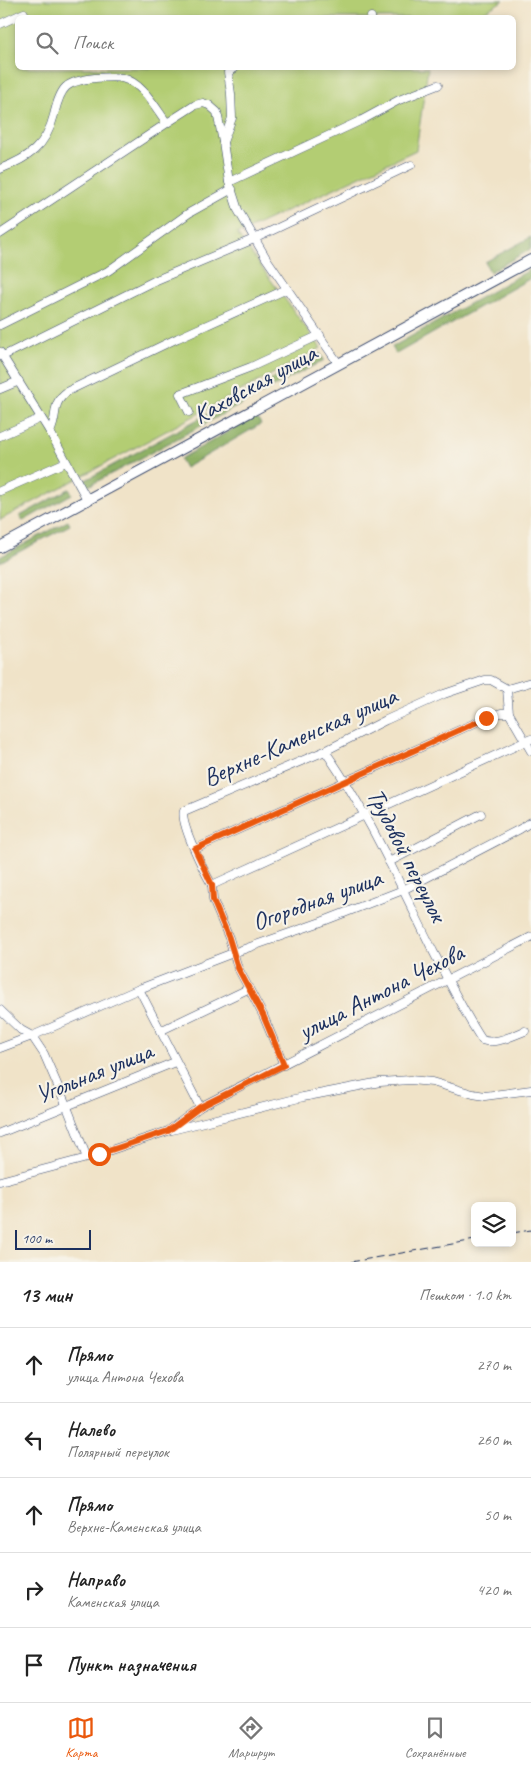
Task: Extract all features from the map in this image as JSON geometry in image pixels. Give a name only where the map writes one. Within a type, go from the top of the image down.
[{"type":"main road","name":"Каховская улица","points":[[0,547],[531,260]]},
{"type":"street","points":[[20,15],[24,13]]},
{"type":"street","points":[[0,24],[15,17]]},
{"type":"street","points":[[224,142],[232,118],[228,72],[232,70]]},
{"type":"street","points":[[0,169],[23,160],[36,150],[52,126],[60,96],[66,86],[84,79],[122,78],[138,86],[167,123]]},
{"type":"street","points":[[0,325],[108,271],[230,185],[399,100],[438,85]]},
{"type":"street","points":[[0,234],[195,105],[204,103],[216,112],[224,142],[230,185],[238,210],[254,239],[338,363]]},
{"type":"street","points":[[88,501],[50,432],[2,354],[154,281],[254,239],[411,166]]},
{"type":"street","points":[[50,432],[56,417],[56,405],[59,398],[68,391],[178,338],[288,289]]},
{"type":"street","points":[[189,412],[180,394],[251,367],[320,335]]},
{"type":"street","points":[[0,389],[19,381]]},
{"type":"street","points":[[0,436],[41,418]]},
{"type":"street","points":[[0,491],[66,462]]},
{"type":"street","name":"Верхне-Каменская улица","points":[[284,1065],[263,1015],[248,990],[238,968],[229,938],[213,900],[212,885],[182,816],[184,811],[326,751],[386,720],[444,694],[484,680],[491,680],[507,689]]},
{"type":"street","points":[[531,682],[507,689],[509,713],[528,740],[531,751]]},
{"type":"street","points":[[195,849],[486,718],[501,713],[509,713]]},
{"type":"street","points":[[212,885],[528,740]]},
{"type":"street","name":"Трудовой переулок","points":[[326,751],[346,781],[390,862],[448,980],[482,1040],[487,1042],[500,1040],[525,1031]]},
{"type":"street","points":[[390,862],[481,814]]},
{"type":"street","name":"Огородная улица","points":[[0,1048],[233,953],[403,890],[531,822]]},
{"type":"street","name":"улица Антона Чехова","points":[[0,1182],[87,1158],[168,1131],[200,1107],[531,937]]},
{"type":"street","points":[[139,990],[200,1107]]},
{"type":"street","points":[[160,1031],[248,990]]},
{"type":"street","points":[[0,1010],[21,1030],[32,1036],[44,1054],[87,1158]]},
{"type":"street","name":"Угольная улица","points":[[0,1133],[175,1062]]},
{"type":"street","points":[[168,1131],[303,1097],[380,1082],[410,1080],[432,1082],[485,1096],[531,1090]]},
{"type":"green space","points":[[0,0],[504,0],[479,15],[15,15],[15,70],[428,70],[416,150],[237,234],[321,348],[0,520]]},
{"type":"green space","points":[[531,237],[531,249],[490,272],[485,262]]},
{"type":"green space","points":[[531,269],[531,278],[396,354],[392,347]]},
{"type":"green space","points":[[320,353],[324,360],[83,489],[80,483]]},
{"type":"green space","points":[[256,416],[261,424],[185,468],[180,459]]},
{"type":"green space","points":[[69,489],[72,494],[23,521],[20,516]]},
{"type":"green space","points":[[68,521],[70,525],[0,562],[0,557]]},
{"type":"railway","points":[[516,1232],[531,1230]]},
{"type":"railway","points":[[351,1262],[471,1241]]},
{"type":"route","points":[[99,1154],[168,1131],[200,1107],[284,1065],[263,1015],[248,990],[238,968],[229,938],[211,895],[212,885],[195,849],[486,718]]}]
